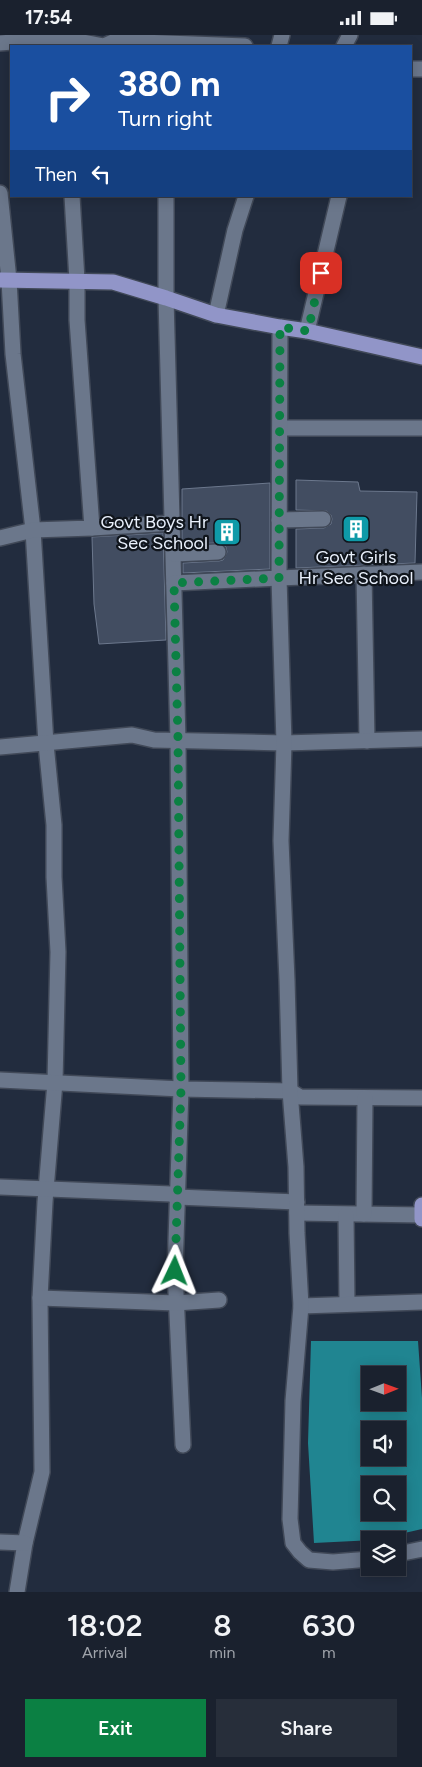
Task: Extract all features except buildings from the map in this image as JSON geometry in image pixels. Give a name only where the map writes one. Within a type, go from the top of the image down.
[{"type":"main road","points":[[4,280],[113,282],[216,315],[308,331],[422,357]]},
{"type":"main road","points":[[422,1205],[422,1219]]},
{"type":"street","points":[[0,43],[61,40],[97,45]]},
{"type":"street","points":[[106,45],[115,41],[165,41],[229,45]]},
{"type":"street","points":[[0,193],[4,280],[33,530],[46,744],[54,825],[54,877],[58,952],[55,1082],[46,1188],[40,1299],[42,1472],[25,1543],[17,1592]]},
{"type":"street","points":[[72,197],[77,281],[77,319],[92,528]]},
{"type":"street","points":[[166,197],[166,298],[178,739],[181,1089],[175,1271],[183,1445]]},
{"type":"street","points":[[216,315],[233,239],[246,197]]},
{"type":"street","points":[[308,331],[339,197]]},
{"type":"street","points":[[280,327],[278,520],[284,743],[281,841],[290,1091],[296,1167],[301,1306],[293,1401],[290,1519],[293,1543],[309,1559],[333,1562],[361,1560]]},
{"type":"street","points":[[280,428],[422,428]]},
{"type":"street","points":[[278,520],[324,519]]},
{"type":"street","points":[[0,538],[33,530],[173,523]]},
{"type":"street","points":[[174,554],[218,552]]},
{"type":"street","points":[[174,583],[422,571]]},
{"type":"street","points":[[364,574],[367,741]]},
{"type":"street","points":[[0,747],[132,735],[154,740],[178,739],[284,743],[422,739]]},
{"type":"street","points":[[0,1080],[181,1089],[290,1091],[300,1097],[422,1098]]},
{"type":"street","points":[[364,1214],[365,1097]]},
{"type":"street","points":[[0,1187],[171,1194],[177,1197],[297,1208],[346,1215],[422,1215]]},
{"type":"street","points":[[346,1215],[348,1303]]},
{"type":"street","points":[[40,1299],[176,1303],[219,1301]]},
{"type":"street","points":[[301,1306],[422,1302]]},
{"type":"street","points":[[0,1542],[25,1543]]},
{"type":"street","points":[[406,1552],[422,1549]]},
{"type":"shaded area","points":[[311,1341],[418,1341],[422,1398],[422,1529],[406,1533],[406,1531],[361,1531],[361,1541],[314,1543],[308,1443]]},
{"type":"place","name":"Govt Girls Hr Sec School","points":[[356,529]]},
{"type":"place","name":"Govt Boys Hr Sec School","points":[[227,532]]},
{"type":"route","points":[[175,1271],[181,1089],[178,739],[174,583],[279,578],[280,327],[308,331],[321,273]]}]
